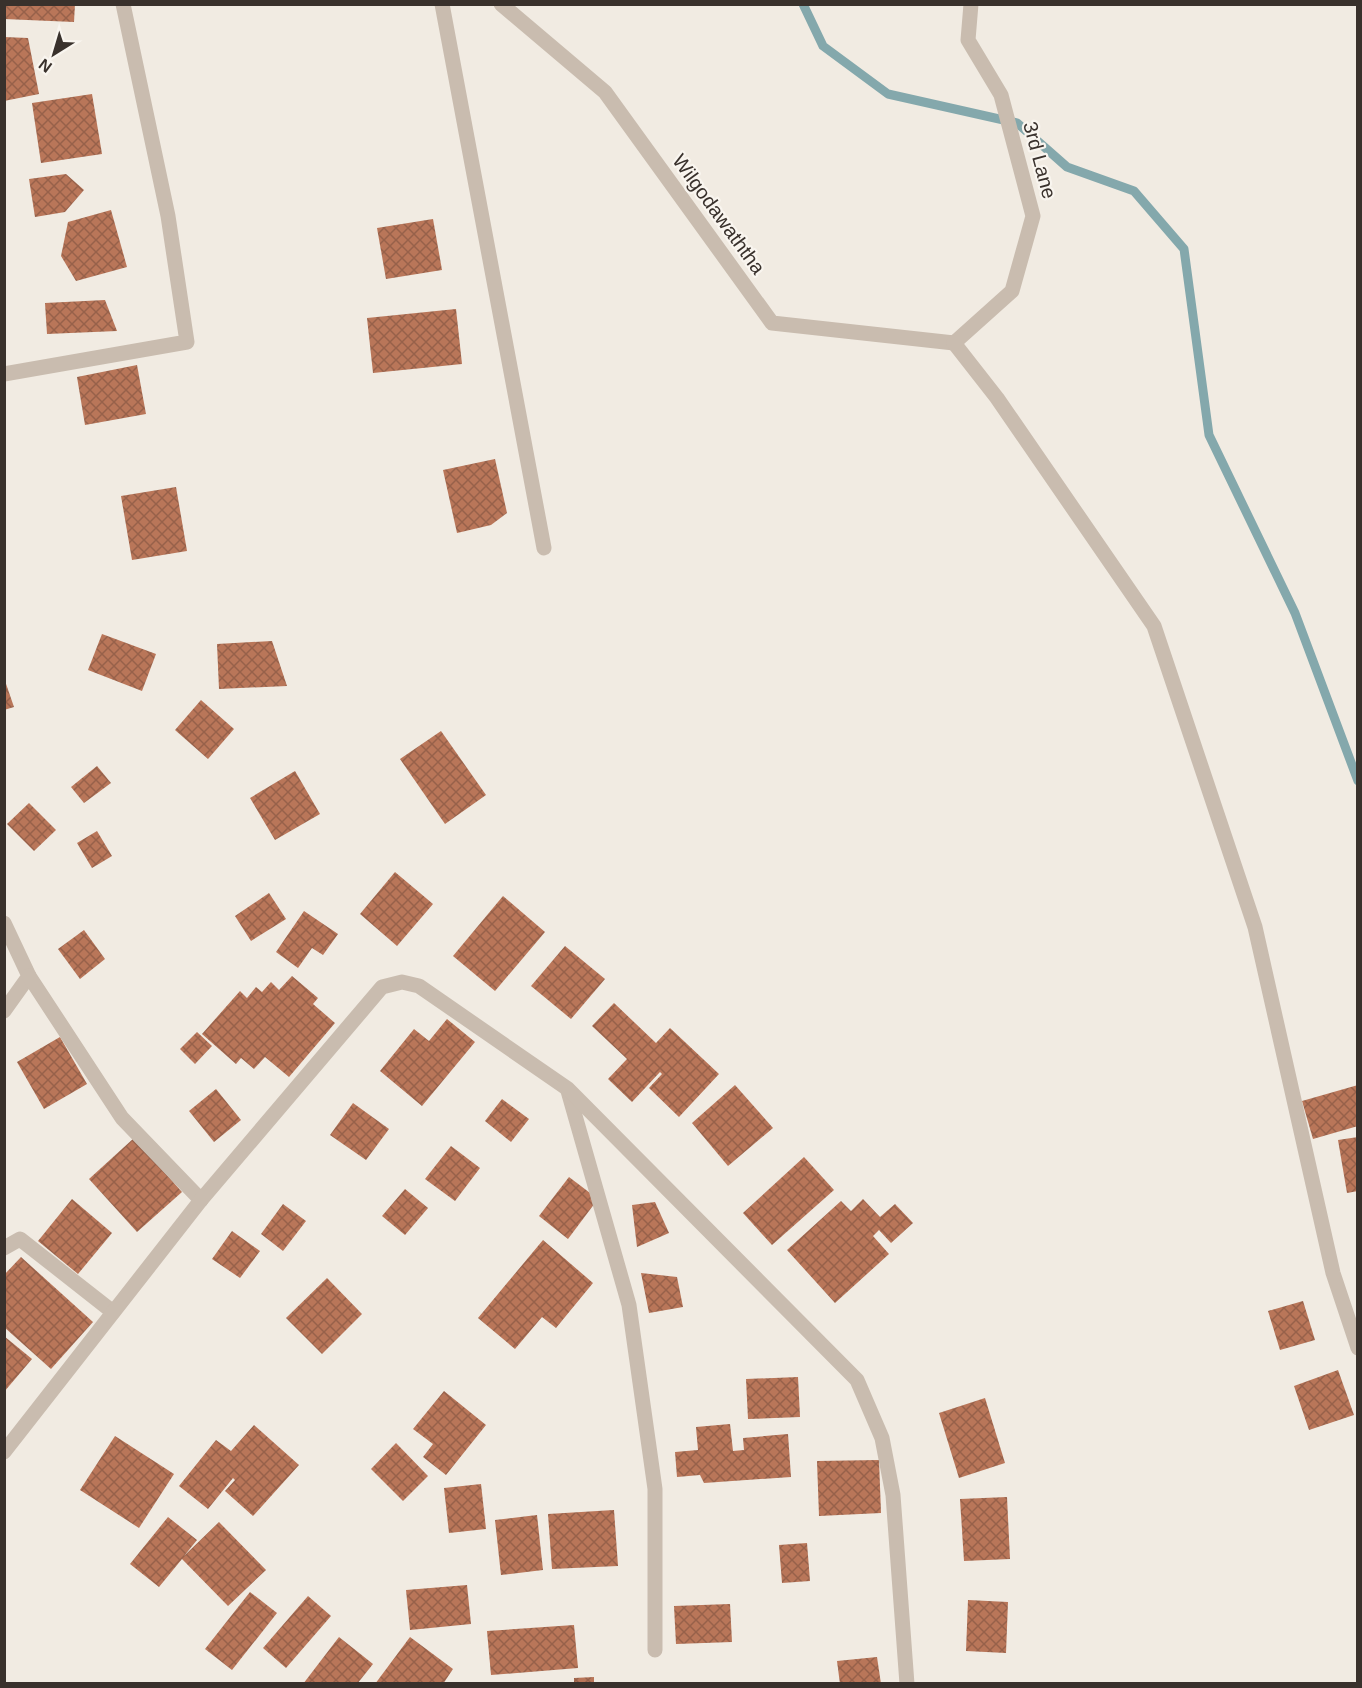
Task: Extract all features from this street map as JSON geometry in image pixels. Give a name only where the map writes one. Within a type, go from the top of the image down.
[{"type":"street","points":[[4,374],[187,342],[168,216],[123,4]]},
{"type":"street","points":[[442,4],[544,548]]},
{"type":"street","name":"Wilgodawaththa","points":[[501,4],[605,92],[772,323],[954,343]]},
{"type":"street","name":"3rd Lane","points":[[954,343],[1012,291],[1033,216],[1001,95],[968,40],[971,4]]},
{"type":"street","points":[[954,343],[998,398],[1154,626],[1255,927],[1333,1273],[1358,1348]]},
{"type":"street","points":[[4,923],[29,976],[122,1118],[201,1200]]},
{"type":"street","points":[[4,1011],[29,976]]},
{"type":"street","points":[[4,1452],[201,1200],[382,987],[402,982],[419,986],[568,1089],[857,1380],[882,1438],[893,1495],[907,1683]]},
{"type":"street","points":[[568,1089],[629,1305],[655,1489],[655,1650]]},
{"type":"street","points":[[4,1248],[20,1239],[113,1312]]},
{"type":"building","points":[[4,4],[75,4],[74,22],[4,19]]},
{"type":"building","points":[[4,37],[28,38],[39,94],[4,101]]},
{"type":"building","points":[[92,94],[102,154],[41,163],[32,103]]},
{"type":"building","points":[[66,174],[84,190],[65,212],[35,217],[29,179]]},
{"type":"building","points":[[111,210],[127,267],[76,281],[61,256],[68,222]]},
{"type":"building","points":[[433,219],[442,270],[386,279],[377,228]]},
{"type":"building","points":[[105,300],[117,331],[47,334],[45,303]]},
{"type":"building","points":[[456,309],[462,364],[373,373],[367,318]]},
{"type":"building","points":[[137,365],[146,414],[85,425],[77,377]]},
{"type":"building","points":[[495,459],[507,513],[491,525],[457,533],[443,470]]},
{"type":"building","points":[[176,487],[187,551],[132,560],[121,496]]},
{"type":"building","points":[[102,634],[156,654],[142,691],[88,670]]},
{"type":"building","points":[[272,641],[287,686],[219,689],[217,644]]},
{"type":"building","points":[[4,678],[14,707],[4,710]]},
{"type":"building","points":[[201,700],[234,729],[208,759],[175,730]]},
{"type":"building","points":[[441,731],[486,795],[445,824],[400,759]]},
{"type":"building","points":[[97,766],[111,783],[84,803],[71,787]]},
{"type":"building","points":[[295,771],[320,814],[275,840],[250,798]]},
{"type":"building","points":[[29,803],[56,830],[34,851],[7,824]]},
{"type":"building","points":[[97,831],[112,856],[92,868],[77,843]]},
{"type":"building","points":[[395,872],[433,904],[397,946],[360,914]]},
{"type":"building","points":[[269,893],[286,919],[251,941],[235,916]]},
{"type":"building","points":[[503,896],[545,932],[495,991],[453,956]]},
{"type":"building","points":[[304,911],[338,934],[323,955],[312,948],[298,968],[276,952]]},
{"type":"building","points":[[84,930],[105,959],[80,979],[58,949]]},
{"type":"building","points":[[565,946],[605,979],[571,1019],[531,986]]},
{"type":"building","points":[[292,976],[318,998],[313,1004],[335,1023],[289,1077],[265,1057],[254,1069],[241,1058],[236,1064],[202,1034],[240,991],[247,998],[256,987],[262,992],[271,982],[279,990]]},
{"type":"building","points":[[614,1003],[656,1043],[670,1028],[719,1074],[679,1117],[649,1088],[662,1074],[660,1072],[632,1102],[608,1079],[627,1059],[592,1026]]},
{"type":"building","points":[[447,1019],[475,1042],[422,1106],[380,1071],[414,1029],[429,1041]]},
{"type":"building","points":[[197,1032],[212,1046],[195,1064],[180,1049]]},
{"type":"building","points":[[60,1037],[87,1084],[44,1109],[17,1062]]},
{"type":"building","points":[[735,1085],[773,1128],[728,1166],[692,1123]]},
{"type":"building","points":[[1358,1085],[1358,1126],[1313,1139],[1302,1101]]},
{"type":"building","points":[[216,1089],[241,1120],[214,1142],[189,1111]]},
{"type":"building","points":[[502,1099],[529,1119],[511,1142],[485,1121]]},
{"type":"building","points":[[353,1103],[389,1129],[366,1160],[330,1135]]},
{"type":"building","points":[[1358,1137],[1358,1191],[1347,1193],[1338,1140]]},
{"type":"building","points":[[134,1138],[182,1192],[137,1232],[89,1179]]},
{"type":"building","points":[[451,1146],[480,1168],[455,1201],[425,1179]]},
{"type":"building","points":[[804,1157],[834,1190],[772,1245],[743,1213]]},
{"type":"building","points":[[569,1177],[598,1199],[568,1239],[539,1216]]},
{"type":"building","points":[[405,1189],[428,1208],[405,1235],[382,1216]]},
{"type":"building","points":[[72,1199],[112,1233],[78,1274],[38,1241]]},
{"type":"building","points":[[863,1199],[880,1217],[895,1204],[913,1223],[891,1243],[879,1230],[873,1236],[889,1254],[835,1303],[787,1250],[841,1201],[851,1211]]},
{"type":"building","points":[[655,1202],[669,1233],[637,1247],[632,1205]]},
{"type":"building","points":[[283,1204],[306,1221],[283,1251],[261,1234]]},
{"type":"building","points":[[232,1231],[260,1251],[240,1278],[212,1259]]},
{"type":"building","points":[[543,1240],[593,1283],[556,1328],[542,1317],[515,1349],[478,1318]]},
{"type":"building","points":[[21,1257],[93,1322],[51,1369],[4,1327],[4,1275]]},
{"type":"building","points":[[641,1273],[677,1277],[683,1307],[649,1313]]},
{"type":"building","points":[[327,1278],[362,1314],[322,1354],[286,1318]]},
{"type":"building","points":[[1303,1301],[1315,1340],[1280,1350],[1268,1311]]},
{"type":"building","points":[[4,1336],[32,1359],[4,1392]]},
{"type":"building","points":[[1338,1370],[1354,1415],[1309,1430],[1294,1386]]},
{"type":"building","points":[[798,1377],[800,1417],[748,1419],[746,1379]]},
{"type":"building","points":[[444,1391],[486,1425],[446,1475],[423,1457],[433,1444],[413,1429]]},
{"type":"building","points":[[985,1398],[1005,1463],[959,1478],[939,1413]]},
{"type":"building","points":[[730,1424],[733,1451],[744,1450],[743,1438],[788,1434],[791,1477],[704,1483],[700,1475],[677,1477],[675,1452],[698,1450],[696,1427]]},
{"type":"building","points":[[254,1425],[299,1465],[253,1516],[225,1491],[235,1480],[233,1478],[208,1509],[179,1486],[216,1440],[231,1451]]},
{"type":"building","points":[[115,1436],[174,1474],[139,1528],[80,1490]]},
{"type":"building","points":[[396,1443],[428,1476],[403,1501],[371,1469]]},
{"type":"building","points":[[879,1460],[881,1513],[819,1516],[817,1461]]},
{"type":"building","points":[[481,1484],[486,1529],[449,1533],[444,1488]]},
{"type":"building","points":[[1007,1497],[1010,1559],[964,1561],[960,1499]]},
{"type":"building","points":[[614,1510],[618,1566],[552,1569],[548,1514]]},
{"type":"building","points":[[537,1515],[543,1570],[501,1575],[495,1520]]},
{"type":"building","points":[[168,1517],[197,1540],[184,1556],[219,1522],[266,1570],[228,1606],[182,1559],[159,1587],[130,1564]]},
{"type":"building","points":[[807,1543],[810,1581],[782,1583],[779,1545]]},
{"type":"building","points":[[467,1585],[471,1624],[410,1630],[406,1590]]},
{"type":"building","points":[[250,1592],[277,1613],[232,1670],[205,1649]]},
{"type":"building","points":[[308,1596],[331,1616],[286,1668],[263,1648]]},
{"type":"building","points":[[968,1600],[1008,1602],[1006,1653],[966,1651]]},
{"type":"building","points":[[730,1604],[732,1642],[676,1644],[674,1606]]},
{"type":"building","points":[[574,1625],[578,1668],[491,1675],[487,1631]]},
{"type":"building","points":[[339,1637],[373,1664],[357,1684],[303,1684]]},
{"type":"building","points":[[410,1637],[453,1669],[443,1684],[375,1684]]},
{"type":"building","points":[[877,1657],[881,1684],[840,1684],[837,1661]]},
{"type":"building","points":[[594,1677],[594,1684],[574,1684],[574,1678]]},
{"type":"waterway","points":[[803,4],[823,46],[888,94],[1017,123],[1067,167],[1134,191],[1184,249],[1209,435],[1295,613],[1358,781]]}]
